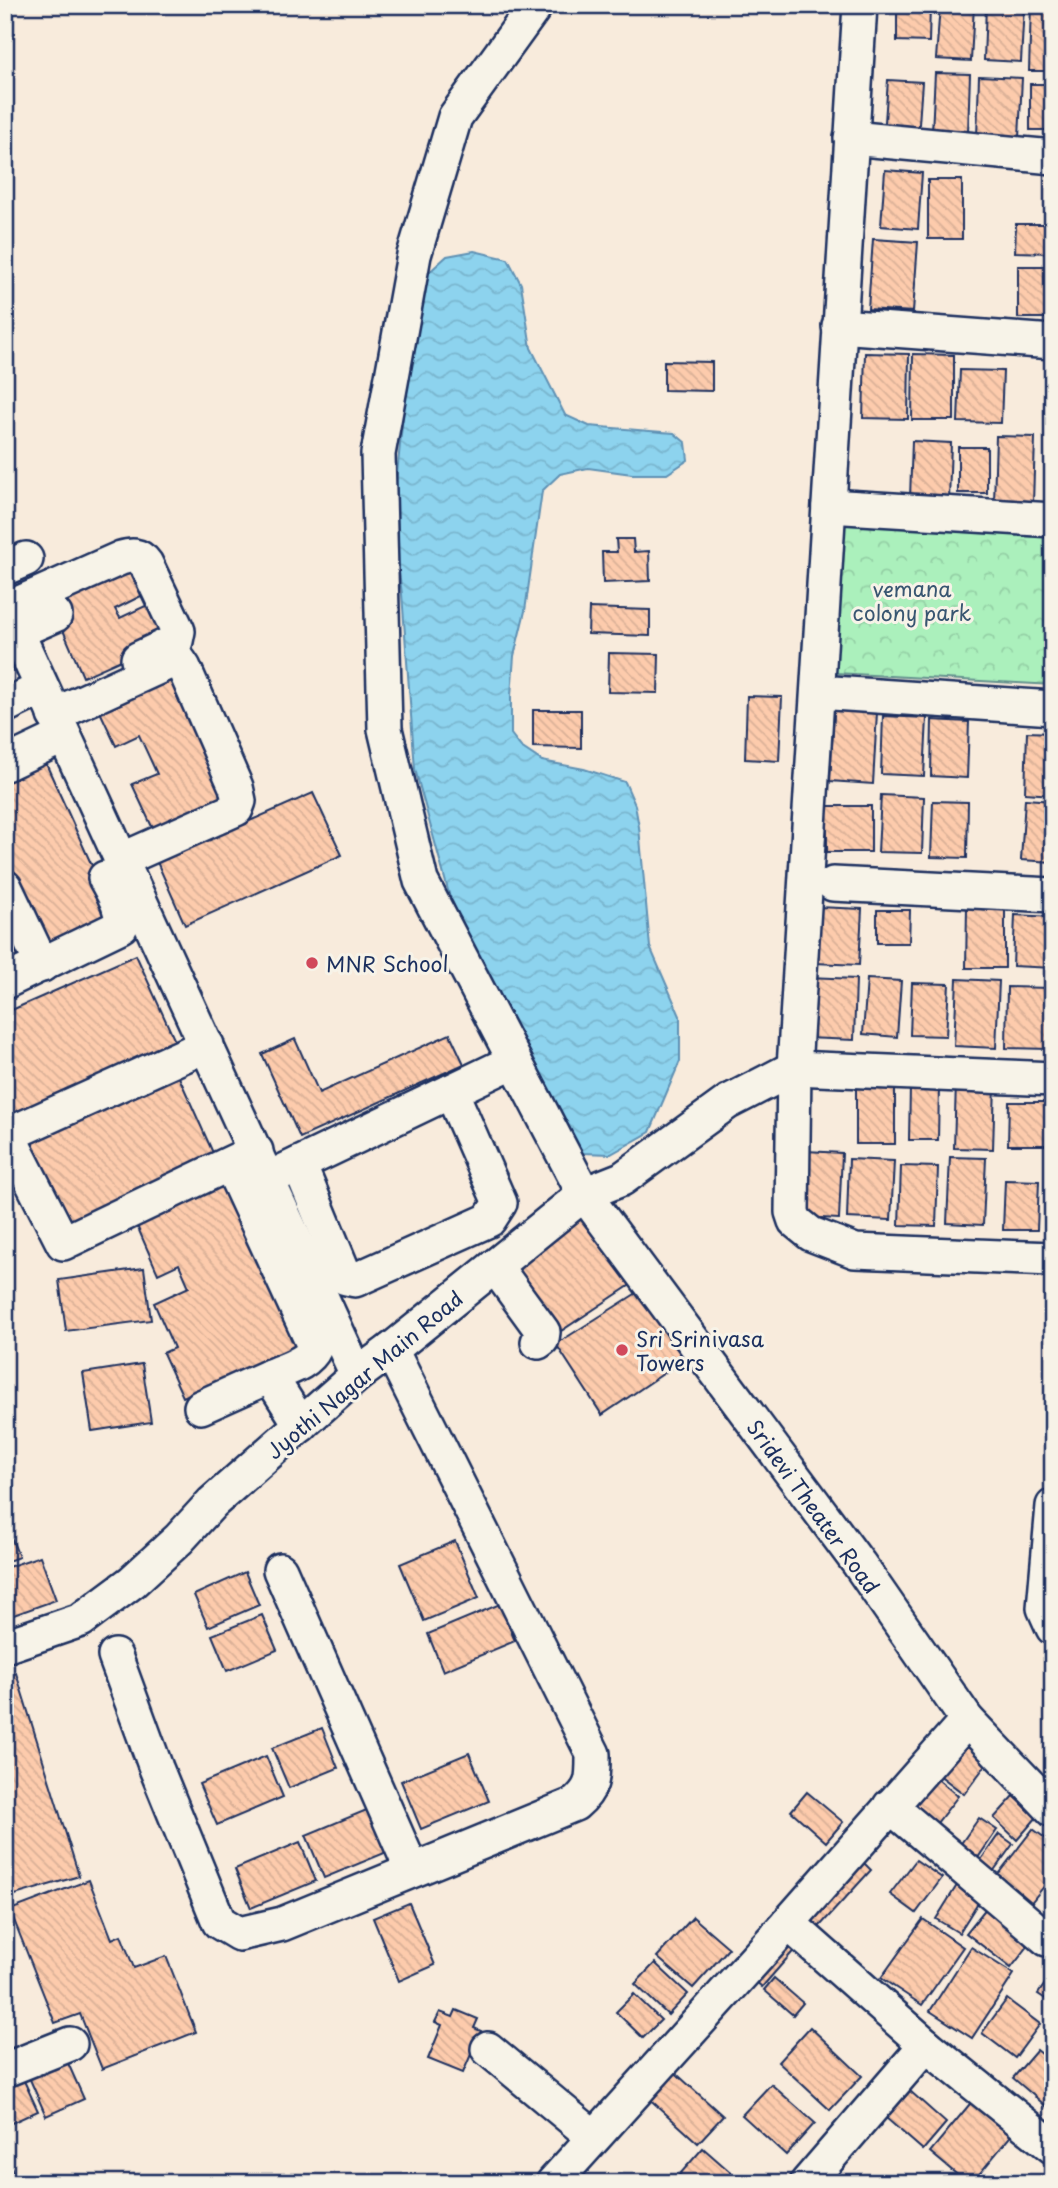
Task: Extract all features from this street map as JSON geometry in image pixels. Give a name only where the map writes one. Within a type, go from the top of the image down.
[{"type":"street","name":"Sridevi Theater Road","points":[[536,5],[455,117],[414,255],[378,454],[385,729],[421,881],[584,1194],[859,1564],[967,1720],[1053,1810]]},
{"type":"street","points":[[860,5],[794,1068],[792,1212],[795,1222],[811,1234],[855,1251],[1053,1259]]},
{"type":"street","points":[[851,138],[1053,157]]},
{"type":"street","points":[[839,326],[1053,342]]},
{"type":"street","points":[[829,506],[1053,520]]},
{"type":"street","points":[[5,751],[38,708],[171,644],[178,636],[176,625],[146,564],[142,558],[136,556],[121,558],[8,624]]},
{"type":"street","points":[[8,624],[55,615]]},
{"type":"street","points":[[8,624],[38,708],[129,904],[155,934],[208,1045],[315,1348],[312,1356],[306,1360],[201,1407]]},
{"type":"street","points":[[5,764],[38,708],[174,660],[180,662],[236,787],[239,801],[236,809],[121,860]]},
{"type":"street","points":[[818,692],[1053,708]]},
{"type":"street","points":[[5,982],[121,926],[122,916],[129,904],[121,860],[91,822]]},
{"type":"street","points":[[833,884],[1053,895]]},
{"type":"street","points":[[5,887],[41,965]]},
{"type":"street","points":[[5,1003],[155,934]]},
{"type":"street","points":[[208,1045],[7,1136],[63,1243],[251,1165],[299,1164],[514,1061]]},
{"type":"street","points":[[794,1068],[1053,1079]]},
{"type":"street","name":"Jyothi Nagar Main Road","points":[[5,1646],[81,1620],[132,1582],[179,1539],[212,1503],[357,1375],[584,1194],[622,1179],[728,1102],[794,1068]]},
{"type":"street","points":[[299,1164],[346,1278],[355,1280],[489,1220],[500,1203],[451,1091]]},
{"type":"street","points":[[251,1165],[357,1375]]},
{"type":"street","points":[[495,1266],[543,1332],[542,1339],[538,1342]]},
{"type":"street","points":[[115,1656],[156,1768],[219,1922],[239,1934],[282,1924],[575,1804],[585,1795],[593,1780],[593,1754],[391,1350]]},
{"type":"street","points":[[270,1376],[301,1425]]},
{"type":"street","points":[[1053,1506],[1044,1608],[1053,1628]]},
{"type":"street","points":[[280,1570],[412,1870]]},
{"type":"street","points":[[554,2183],[967,1720]]},
{"type":"street","points":[[890,1806],[1047,1939],[1053,1940]]},
{"type":"street","points":[[788,1923],[926,2045],[1051,2142]]},
{"type":"street","points":[[5,2070],[70,2044]]},
{"type":"street","points":[[807,2183],[926,2045]]},
{"type":"street","points":[[488,2049],[594,2137]]},
{"type":"green space","name":"vemana colony park","points":[[832,516],[1053,533],[1053,685],[835,673]]},
{"type":"water","points":[[474,251],[508,259],[521,284],[531,348],[565,415],[589,426],[674,433],[686,443],[688,460],[667,474],[632,474],[588,468],[560,474],[542,491],[525,611],[514,656],[511,734],[521,747],[542,761],[584,769],[625,782],[635,805],[639,827],[650,947],[680,1016],[680,1061],[650,1132],[611,1154],[582,1153],[557,1130],[497,1007],[449,894],[415,769],[402,594],[394,535],[396,484],[409,356],[426,275],[447,256]]},
{"type":"building","points":[[897,5],[930,5],[929,42],[897,41]]},
{"type":"building","points":[[940,5],[974,5],[971,61],[936,59]]},
{"type":"building","points":[[986,5],[1024,5],[1021,62],[984,60]]},
{"type":"building","points":[[1031,5],[1053,5],[1053,71],[1029,71]]},
{"type":"building","points":[[935,73],[970,74],[968,133],[932,132]]},
{"type":"building","points":[[979,76],[1022,78],[1019,138],[977,137]]},
{"type":"building","points":[[888,80],[922,82],[918,138],[884,136]]},
{"type":"building","points":[[1030,84],[1053,84],[1053,130],[1030,130]]},
{"type":"building","points":[[885,170],[922,173],[918,229],[881,226]]},
{"type":"building","points":[[928,180],[962,180],[962,239],[928,239]]},
{"type":"building","points":[[1016,224],[1053,224],[1053,253],[1015,252]]},
{"type":"building","points":[[873,239],[918,242],[913,312],[868,309]]},
{"type":"building","points":[[1018,266],[1050,266],[1050,318],[1018,318]]},
{"type":"building","points":[[865,353],[909,354],[908,419],[863,418]]},
{"type":"building","points":[[913,354],[954,355],[954,420],[912,420]]},
{"type":"building","points":[[664,361],[712,362],[712,391],[664,390]]},
{"type":"building","points":[[960,370],[1003,371],[1001,423],[958,422]]},
{"type":"building","points":[[996,436],[1035,437],[1033,504],[994,503]]},
{"type":"building","points":[[912,441],[951,443],[949,500],[910,498]]},
{"type":"building","points":[[958,447],[987,447],[987,493],[958,493]]},
{"type":"building","points":[[616,539],[633,539],[634,552],[649,551],[650,581],[603,583],[602,552],[617,552]]},
{"type":"building","points":[[140,561],[153,590],[115,609],[120,618],[156,601],[175,636],[83,677],[51,602]]},
{"type":"building","points":[[589,608],[650,610],[650,636],[588,634]]},
{"type":"building","points":[[609,653],[659,654],[658,693],[608,692]]},
{"type":"building","points":[[177,667],[234,793],[153,829],[132,784],[157,774],[139,735],[116,746],[96,703]]},
{"type":"building","points":[[747,696],[782,697],[779,761],[745,759]]},
{"type":"building","points":[[533,710],[581,710],[581,748],[533,747]]},
{"type":"building","points":[[834,710],[877,712],[873,784],[830,781]]},
{"type":"building","points":[[883,716],[927,718],[924,776],[881,774]]},
{"type":"building","points":[[932,720],[969,722],[967,778],[931,776]]},
{"type":"building","points":[[1027,732],[1053,733],[1053,795],[1025,793]]},
{"type":"building","points":[[43,757],[116,919],[44,951],[5,865],[5,774]]},
{"type":"building","points":[[313,793],[342,855],[185,925],[157,862]]},
{"type":"building","points":[[881,795],[924,797],[922,853],[878,852]]},
{"type":"building","points":[[1025,799],[1053,801],[1053,862],[1021,860]]},
{"type":"building","points":[[933,801],[968,802],[967,858],[931,857]]},
{"type":"building","points":[[827,806],[871,806],[871,852],[827,852]]},
{"type":"building","points":[[818,907],[862,909],[859,965],[815,963]]},
{"type":"building","points":[[967,907],[1005,907],[1005,968],[966,968]]},
{"type":"building","points":[[877,910],[910,910],[909,943],[877,943]]},
{"type":"building","points":[[5,911],[27,958],[5,968]]},
{"type":"building","points":[[1015,915],[1053,917],[1053,968],[1013,966]]},
{"type":"building","points":[[136,955],[179,1050],[5,1128],[5,1013]]},
{"type":"building","points":[[808,977],[856,979],[854,1040],[806,1038]]},
{"type":"building","points":[[867,979],[901,981],[897,1037],[863,1034]]},
{"type":"building","points":[[957,979],[999,981],[996,1048],[954,1046]]},
{"type":"building","points":[[912,983],[949,984],[946,1036],[910,1035]]},
{"type":"building","points":[[1007,987],[1051,988],[1049,1049],[1006,1048]]},
{"type":"building","points":[[450,1034],[464,1064],[300,1138],[262,1054],[295,1039],[319,1093]]},
{"type":"building","points":[[174,1066],[218,1164],[62,1234],[18,1136]]},
{"type":"building","points":[[956,1083],[995,1084],[993,1149],[954,1148]]},
{"type":"building","points":[[856,1085],[895,1085],[895,1144],[856,1144]]},
{"type":"building","points":[[910,1087],[939,1087],[938,1140],[909,1140]]},
{"type":"building","points":[[1009,1102],[1047,1102],[1047,1145],[1008,1145]]},
{"type":"building","points":[[806,1151],[842,1153],[839,1219],[803,1217]]},
{"type":"building","points":[[950,1157],[986,1158],[983,1225],[947,1223]]},
{"type":"building","points":[[849,1159],[894,1161],[891,1220],[847,1218]]},
{"type":"building","points":[[901,1166],[938,1167],[936,1226],[899,1225]]},
{"type":"building","points":[[223,1179],[298,1346],[183,1397],[163,1353],[174,1348],[154,1303],[189,1287],[179,1264],[158,1274],[134,1219]]},
{"type":"building","points":[[1005,1180],[1039,1181],[1037,1230],[1003,1230]]},
{"type":"building","points":[[593,1211],[638,1280],[552,1337],[506,1266]]},
{"type":"building","points":[[144,1268],[151,1320],[66,1331],[59,1280]]},
{"type":"building","name":"Sri Srinivasa Towers","points":[[643,1289],[688,1357],[602,1415],[556,1344]]},
{"type":"building","points":[[142,1364],[151,1422],[92,1431],[83,1373]]},
{"type":"building","points":[[5,1522],[19,1557],[5,1562]]},
{"type":"building","points":[[455,1541],[479,1598],[424,1621],[400,1564]]},
{"type":"building","points":[[40,1556],[56,1600],[5,1618],[5,1568]]},
{"type":"building","points":[[245,1572],[259,1605],[208,1627],[194,1595]]},
{"type":"building","points":[[500,1604],[515,1641],[443,1671],[428,1634]]},
{"type":"building","points":[[262,1615],[277,1650],[227,1671],[212,1635]]},
{"type":"building","points":[[16,1673],[79,1876],[5,1898],[5,1677]]},
{"type":"building","points":[[322,1728],[338,1768],[289,1788],[272,1748]]},
{"type":"building","points":[[962,1743],[988,1762],[964,1794],[938,1774]]},
{"type":"building","points":[[469,1753],[489,1801],[421,1829],[401,1781]]},
{"type":"building","points":[[266,1756],[283,1797],[217,1825],[199,1784]]},
{"type":"building","points":[[935,1777],[958,1796],[933,1828],[910,1810]]},
{"type":"building","points":[[807,1792],[843,1822],[826,1842],[791,1811]]},
{"type":"building","points":[[1014,1796],[1037,1817],[1017,1840],[994,1818]]},
{"type":"building","points":[[369,1809],[387,1852],[324,1878],[306,1835]]},
{"type":"building","points":[[979,1818],[997,1830],[973,1865],[955,1852]]},
{"type":"building","points":[[1033,1829],[1053,1844],[1053,1875],[1029,1905],[995,1878]]},
{"type":"building","points":[[999,1834],[1013,1844],[990,1876],[976,1867]]},
{"type":"building","points":[[300,1842],[316,1881],[251,1908],[235,1869]]},
{"type":"building","points":[[860,1859],[871,1870],[819,1927],[807,1916]]},
{"type":"building","points":[[916,1860],[942,1878],[916,1913],[890,1894]]},
{"type":"building","points":[[89,1880],[112,1939],[121,1935],[134,1968],[166,1956],[196,2032],[102,2069],[80,2014],[55,2023],[10,1910]]},
{"type":"building","points":[[959,1882],[982,1896],[959,1933],[936,1919]]},
{"type":"building","points":[[991,1902],[1036,1936],[1011,1968],[966,1933]]},
{"type":"building","points":[[409,1903],[435,1965],[399,1981],[373,1918]]},
{"type":"building","points":[[693,1917],[729,1948],[693,1988],[657,1957]]},
{"type":"building","points":[[923,1919],[963,1947],[922,2005],[881,1978]]},
{"type":"building","points":[[788,1939],[797,1947],[762,1987],[753,1979]]},
{"type":"building","points":[[971,1947],[1014,1974],[972,2038],[930,2011]]},
{"type":"building","points":[[655,1963],[688,1994],[668,2015],[635,1984]]},
{"type":"building","points":[[1053,1972],[1053,2004],[1038,1994]]},
{"type":"building","points":[[774,1978],[803,2003],[793,2015],[764,1990]]},
{"type":"building","points":[[634,1994],[661,2020],[643,2038],[616,2012]]},
{"type":"building","points":[[1007,1999],[1040,2024],[1015,2058],[982,2033]]},
{"type":"building","points":[[456,2010],[478,2019],[474,2028],[481,2031],[463,2073],[428,2059],[442,2025],[435,2022],[440,2012],[453,2017]]},
{"type":"building","points":[[810,2027],[862,2076],[830,2110],[778,2062]]},
{"type":"building","points":[[1037,2050],[1053,2063],[1053,2112],[1013,2078]]},
{"type":"building","points":[[63,2052],[84,2099],[46,2116],[25,2068]]},
{"type":"building","points":[[669,2067],[723,2116],[698,2143],[644,2094]]},
{"type":"building","points":[[19,2070],[38,2111],[5,2126],[5,2077]]},
{"type":"building","points":[[771,2084],[815,2123],[786,2155],[742,2115]]},
{"type":"building","points":[[910,2091],[946,2123],[923,2150],[886,2118]]},
{"type":"building","points":[[974,2099],[1014,2132],[972,2183],[967,2183],[930,2152]]},
{"type":"building","points":[[703,2148],[743,2183],[672,2183]]},
{"type":"building","points":[[5,2153],[18,2183],[5,2183]]},
{"type":"place","name":"MNR School","points":[[312,963]]},
{"type":"place","name":"Sri Srinivasa Towers","points":[[622,1350]]}]
